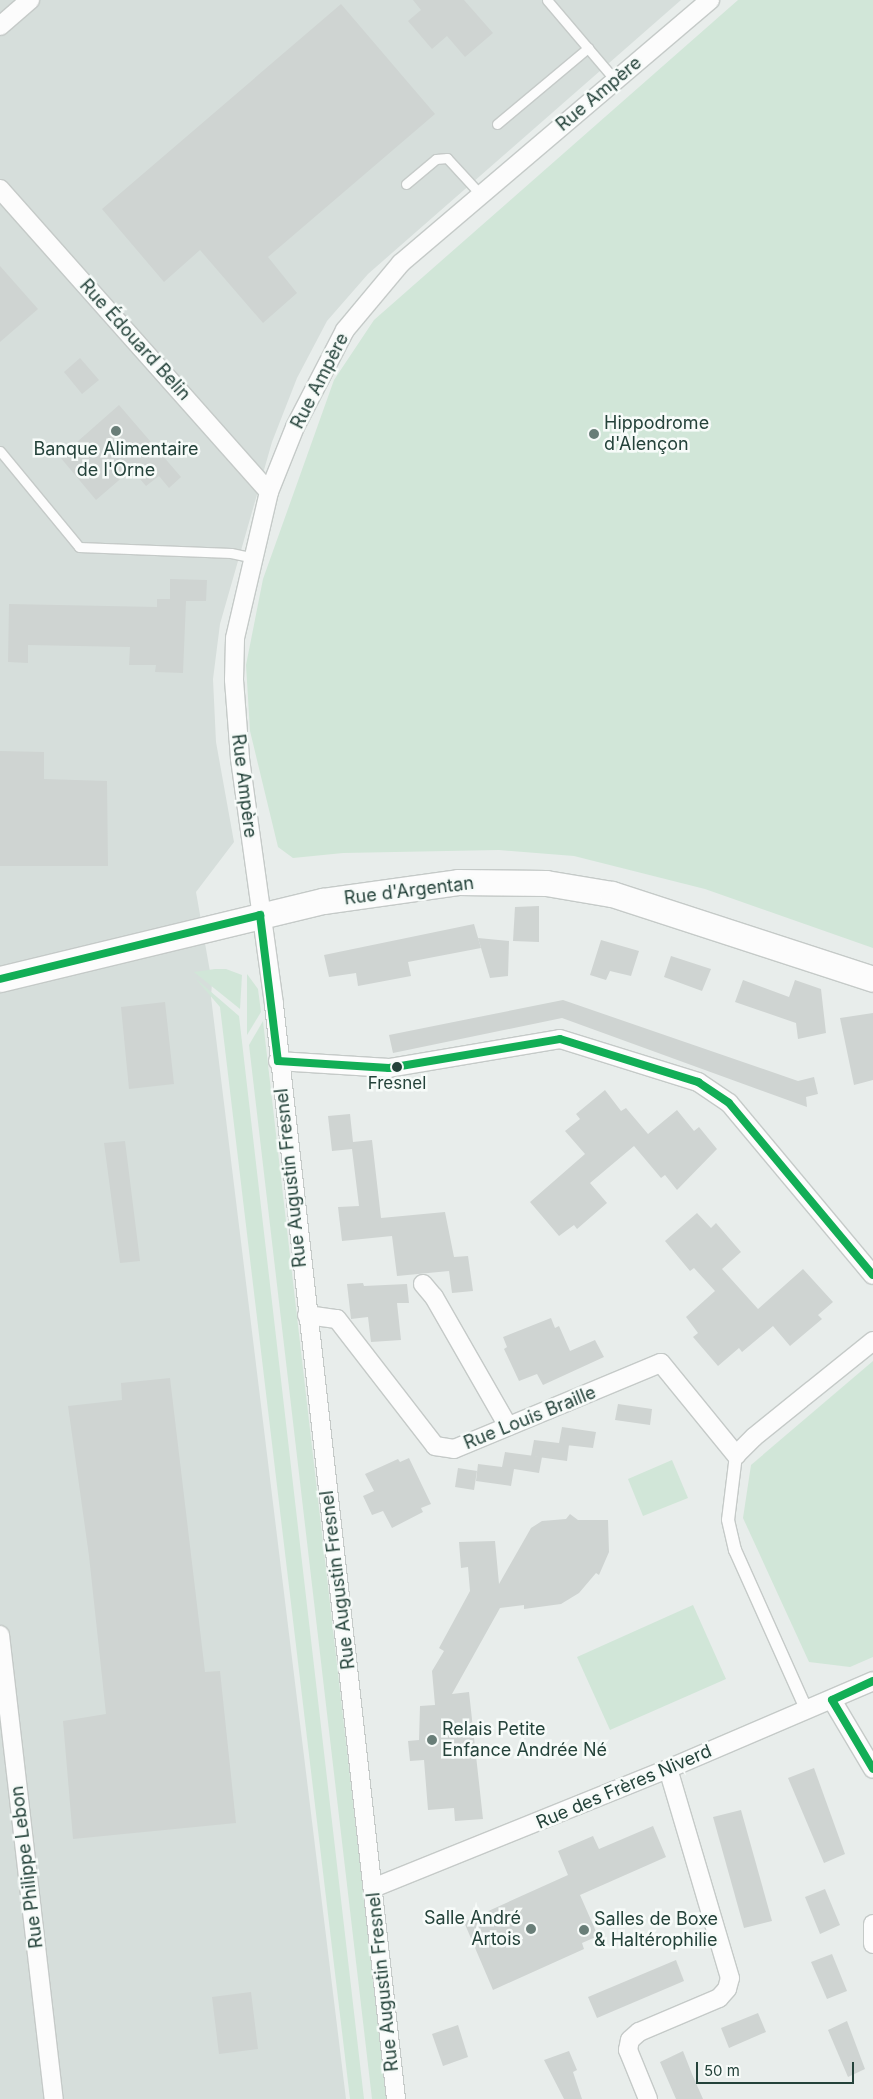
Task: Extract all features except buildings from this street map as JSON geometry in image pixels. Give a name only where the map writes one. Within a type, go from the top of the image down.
[{"type":"main road","name":"Rue d'Argentan","points":[[0,979],[323,901],[458,882],[546,883],[612,894],[873,979]]},
{"type":"street","points":[[0,26],[30,0]]},
{"type":"street","name":"Rue Ampère","points":[[278,1061],[240,758],[234,680],[235,638],[269,492],[295,427],[345,330],[401,262],[710,0]]},
{"type":"street","name":"Rue Édouard Belin","points":[[0,188],[269,492]]},
{"type":"street","points":[[278,1061],[389,1068],[560,1039],[698,1082],[729,1103],[873,1275]]},
{"type":"street","name":"Rue Augustin Fresnel","points":[[278,1061],[396,2099]]},
{"type":"street","points":[[423,1284],[434,1298],[508,1426]]},
{"type":"street","name":"Rue Louis Braille","points":[[307,1315],[337,1319],[434,1446],[454,1449],[662,1363],[736,1455]]},
{"type":"street","points":[[806,1709],[735,1550],[728,1520],[736,1455],[754,1437],[873,1341]]},
{"type":"street","name":"Rue Philippe Lebon","points":[[0,1635],[54,2099]]},
{"type":"street","name":"Rue des Frères Niverd","points":[[373,1888],[668,1769],[873,1681]]},
{"type":"street","points":[[832,1700],[873,1769]]},
{"type":"street","points":[[648,2099],[628,2050],[630,2040],[639,2032],[719,1998],[727,1989],[730,1978],[668,1769]]},
{"type":"street","points":[[873,1924],[873,1944]]},
{"type":"lane","points":[[547,0],[616,80]]},
{"type":"lane","points":[[497,124],[588,48]]},
{"type":"lane","points":[[406,184],[436,159],[447,158],[481,195]]},
{"type":"lane","points":[[0,451],[78,547],[231,553],[254,558]]},
{"type":"shaded area","points":[[0,0],[681,0],[368,274],[327,321],[297,378],[272,442],[220,624],[213,679],[216,742],[234,842],[196,892],[212,983],[211,997],[346,2099],[0,2099]]},
{"type":"green space","name":"Hippodrome d'Alençon","points":[[738,0],[873,0],[873,948],[705,889],[574,856],[499,850],[343,853],[293,858],[278,847],[250,731],[246,665],[263,579],[334,380],[374,320]]},
{"type":"green space","points":[[226,969],[242,975],[240,1009],[194,972]]},
{"type":"green space","points":[[247,974],[258,989],[261,1012],[247,1035]]},
{"type":"green space","points":[[195,978],[239,1016],[364,2099],[350,2099],[220,1007]]},
{"type":"green space","points":[[263,1021],[387,2099],[372,2099],[249,1045]]},
{"type":"green space","points":[[873,1361],[873,1657],[850,1667],[809,1662],[743,1518],[751,1465]]},
{"type":"green space","points":[[672,1460],[688,1498],[643,1516],[628,1479]]},
{"type":"green space","points":[[693,1605],[726,1679],[610,1730],[577,1657]]},
{"type":"transit line","points":[[0,979],[260,915],[278,1061],[389,1068],[560,1039],[698,1082],[729,1103],[873,1275]]},
{"type":"transit line","points":[[873,1681],[832,1700],[873,1769]]},
{"type":"place","name":"Banque Alimentaire de l'Orne","points":[[116,431]]},
{"type":"place","name":"Hippodrome d'Alençon","points":[[594,434]]},
{"type":"place","name":"Fresnel","points":[[397,1067]]},
{"type":"place","name":"Relais Petite Enfance Andrée Né","points":[[432,1740]]},
{"type":"place","name":"Salle André Artois","points":[[531,1929]]},
{"type":"place","name":"Salles de Boxe & Haltérophilie","points":[[584,1930]]}]
